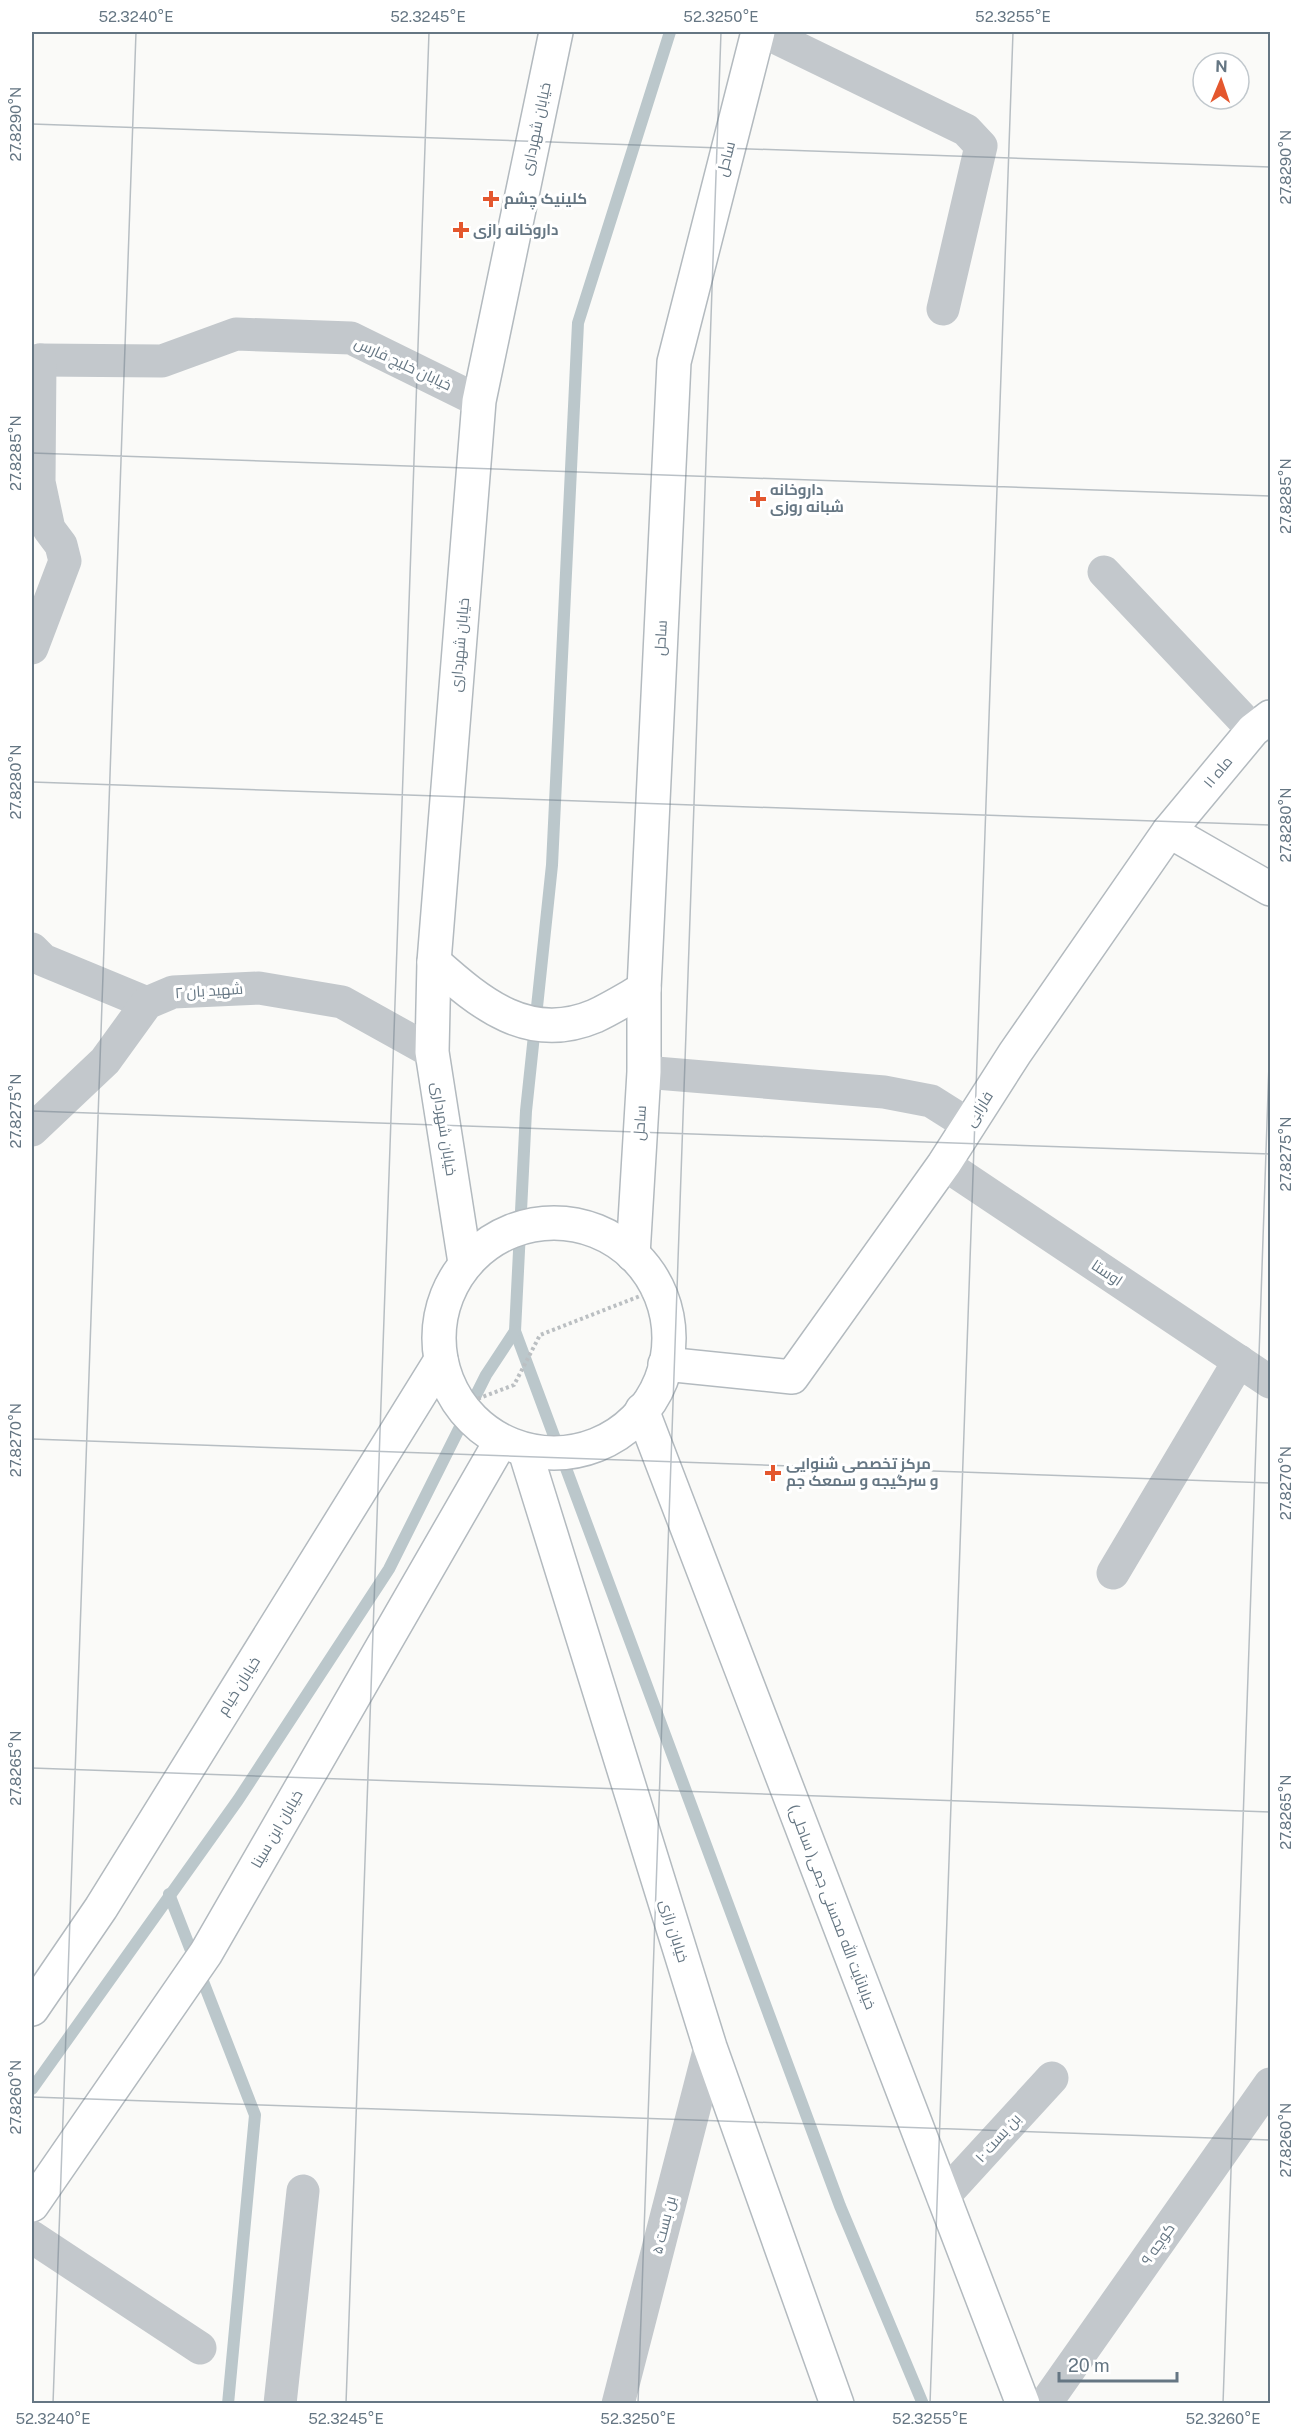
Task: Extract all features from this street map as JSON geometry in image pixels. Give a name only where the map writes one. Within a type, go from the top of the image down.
[{"type":"main road","name":"خیابان شهرداری","points":[[465,1263],[432,1052],[434,962],[479,401],[556,32]]},
{"type":"main road","name":"ساحل","points":[[633,1255],[644,1071],[644,989],[674,362],[758,32]]},
{"type":"main road","name":"ماه ۱۱","points":[[1169,831],[1262,723]]},
{"type":"main road","points":[[1169,831],[1270,889]]},
{"type":"main road","name":"فارابی","points":[[665,1364],[792,1377],[944,1164],[1015,1053],[1169,831]]},
{"type":"main road","points":[[434,962],[475,998],[519,1022],[555,1026],[594,1017],[644,989]]},
{"type":"main road","points":[[560,1222],[582,1226],[606,1235],[633,1255],[645,1268],[658,1289],[666,1314],[668,1339],[665,1364],[656,1388],[626,1429],[606,1443],[578,1454],[513,1447],[484,1429],[450,1383],[439,1334],[442,1309],[451,1285],[465,1263],[485,1244],[505,1233],[532,1224],[560,1222]]},
{"type":"main road","name":"خیابان خیام","points":[[32,2009],[450,1383]]},
{"type":"main road","name":"خیابانآیت الله محسنی جمی( ساحلی)","points":[[642,1410],[1023,2403]]},
{"type":"main road","name":"خیابان رازی","points":[[513,1447],[710,2047],[837,2403]]},
{"type":"main road","name":"خیابان ابن سینا","points":[[32,2205],[206,1953],[513,1447]]},
{"type":"street","points":[[764,32],[966,130],[981,146],[943,309]]},
{"type":"street","name":"خیابان خلیج فارس","points":[[36,355],[162,361],[236,334],[351,339],[479,401]]},
{"type":"street","points":[[32,648],[65,561],[61,545],[49,529],[39,482],[36,355]]},
{"type":"street","points":[[1104,572],[1262,723]]},
{"type":"street","points":[[32,949],[43,960],[147,1003],[105,1061],[32,1130]]},
{"type":"street","name":"شهید بان ۲","points":[[147,1003],[173,992],[260,988],[342,1002],[432,1052]]},
{"type":"street","points":[[644,1071],[884,1092],[932,1101],[969,1125]]},
{"type":"street","name":"اوستا","points":[[944,1164],[1270,1382]]},
{"type":"street","points":[[1113,1573],[1239,1361]]},
{"type":"street","name":"بن بست ۵","points":[[618,2403],[710,2047]]},
{"type":"street","name":"بن بست ۱۰","points":[[943,2197],[1052,2078]]},
{"type":"street","name":"کوچه ۹","points":[[1045,2403],[1270,2084]]},
{"type":"street","points":[[280,2403],[303,2191]]},
{"type":"street","points":[[32,2237],[200,2348]]},
{"type":"path","points":[[450,1383],[514,1385],[540,1335],[658,1289]]},
{"type":"waterway","points":[[670,32],[578,323],[552,865],[526,1111],[515,1331],[840,2206],[923,2404]]},
{"type":"waterway","points":[[32,2089],[238,1800],[389,1569],[486,1375],[515,1331]]},
{"type":"waterway","points":[[169,1894],[255,2115],[228,2404]]},
{"type":"place","name":"کلینیک چشم","points":[[491,199]]},
{"type":"place","name":"داروخانه رازی","points":[[461,230]]},
{"type":"place","name":"داروخانه شبانه روزی","points":[[758,499]]},
{"type":"place","name":"مرکز تخصصی شنوایی و سرگیجه و سمعک جم","points":[[773,1473]]}]
